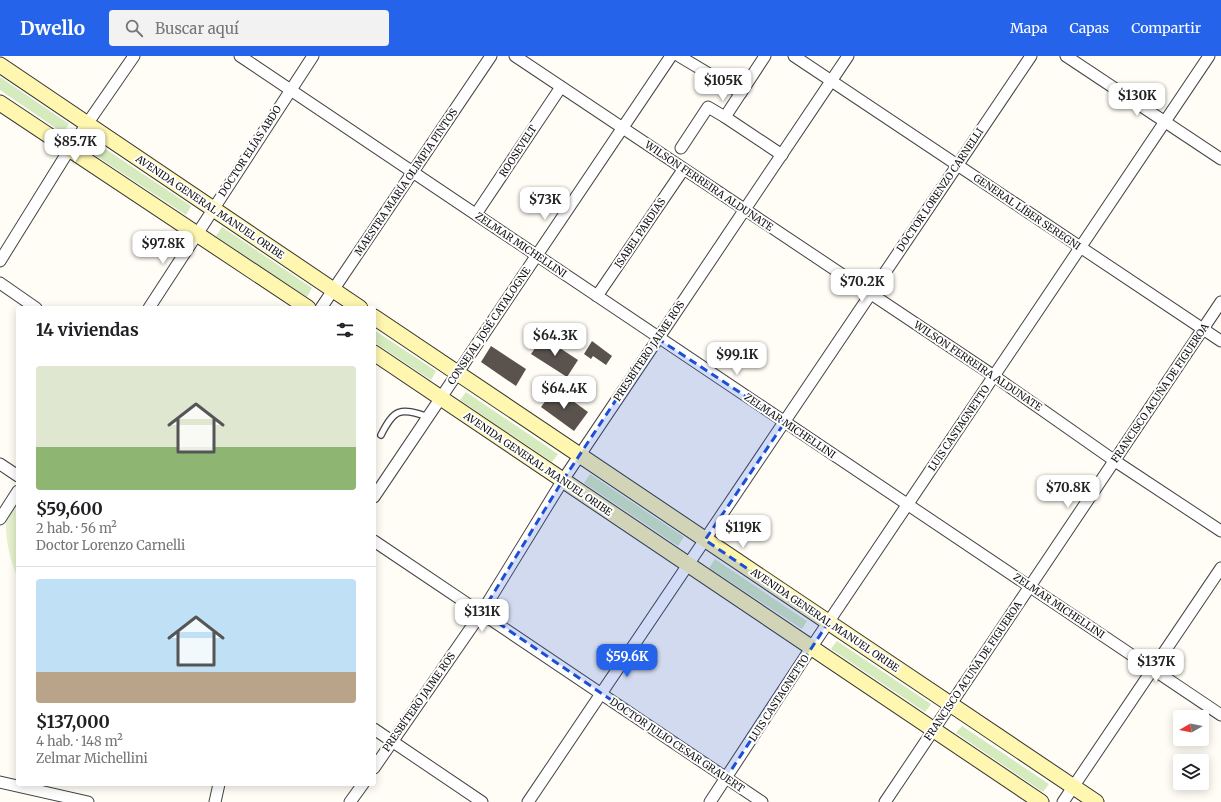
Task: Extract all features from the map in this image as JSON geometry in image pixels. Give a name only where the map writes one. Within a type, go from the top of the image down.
[{"type":"main road","name":"AVENIDA GENERAL MANUEL ORIBE","points":[[0,65],[357,306]]},
{"type":"main road","points":[[0,103],[305,306]]},
{"type":"main road","name":"AVENIDA GENERAL MANUEL ORIBE","points":[[376,319],[1096,802]]},
{"type":"main road","name":"AVENIDA GENERAL MANUEL ORIBE","points":[[376,354],[1041,802]]},
{"type":"street","points":[[0,261],[69,150],[134,56]]},
{"type":"street","name":"ZELMAR MICHELLINI","points":[[240,56],[476,214],[657,338],[908,504],[1221,715]]},
{"type":"street","name":"DOCTOR ELÍAS ABDO","points":[[150,306],[289,90],[313,56]]},
{"type":"street","name":"MAESTRA MARÍA OLIMPIA PINTOS","points":[[322,306],[491,56]]},
{"type":"street","name":"WILSON FERREIRA ALDUNATE","points":[[515,56],[683,170],[746,210],[994,376],[1115,461],[1221,531]]},
{"type":"street","name":"CONSEJAL JOSÉ CATALOGNE","points":[[376,494],[671,56]]},
{"type":"street","points":[[679,56],[741,93]]},
{"type":"street","points":[[725,117],[765,56]]},
{"type":"street","name":"GENERAL LÍBER SEREGNI","points":[[794,56],[1221,341]]},
{"type":"street","name":"PRESBÍTERO JAIME ROS","points":[[376,765],[482,612],[563,480],[657,338],[746,210],[848,56]]},
{"type":"street","name":"DOCTOR LORENZO CARNELLI","points":[[528,802],[689,566],[784,422],[1031,56]]},
{"type":"street","points":[[1066,56],[1221,159]]},
{"type":"street","name":"LUIS CASTAGNETTO","points":[[710,802],[811,648],[1209,56]]},
{"type":"street","name":"ROOSEVELT","points":[[476,214],[561,87]]},
{"type":"street","points":[[681,148],[708,107],[782,155]]},
{"type":"street","name":"ISABEL PARDIAS","points":[[597,296],[683,170]]},
{"type":"street","points":[[0,283],[33,306]]},
{"type":"street","name":"FRANCISCO ACUÑA DE FIGUEROA","points":[[885,802],[1221,302]]},
{"type":"street","points":[[0,464],[16,475]]},
{"type":"street","points":[[0,519],[16,494]]},
{"type":"street","name":"DOCTOR JULIO CESAR GRAUERT","points":[[376,542],[482,612],[762,802]]},
{"type":"street","points":[[1063,802],[1152,668],[1221,568]]},
{"type":"street","points":[[376,730],[482,802]]},
{"type":"street","points":[[0,782],[16,786]]},
{"type":"street","points":[[18,786],[88,802]]},
{"type":"street","points":[[215,802],[219,786]]},
{"type":"street","points":[[350,802],[362,786]]},
{"type":"lane","points":[[381,435],[389,419],[399,412],[412,411],[428,417]]},
{"type":"highlighted area","points":[[657,338],[785,422],[705,540],[828,623],[726,778],[482,612],[563,480]]},
{"type":"green space","points":[[0,77],[69,124],[63,133],[0,90]]},
{"type":"green space","points":[[98,144],[191,206],[186,215],[92,153]]},
{"type":"green space","points":[[222,227],[312,288],[307,297],[216,236]]},
{"type":"green space","points":[[376,331],[436,371],[431,380],[376,343]]},
{"type":"green space","points":[[466,392],[558,454],[552,462],[460,400]]},
{"type":"green space","points":[[590,474],[684,537],[678,546],[584,483]]},
{"type":"green space","points":[[16,501],[16,574],[8,548],[6,531],[7,517]]},
{"type":"green space","points":[[715,559],[807,621],[802,629],[709,568]]},
{"type":"green space","points":[[837,641],[931,704],[925,712],[831,649]]},
{"type":"green space","points":[[962,726],[1049,784],[1043,792],[956,733]]},
{"type":"building","points":[[543,337],[578,360],[567,377],[531,354]]},
{"type":"building","points":[[592,341],[612,356],[606,365],[593,356],[591,359],[584,354]]},
{"type":"building","points":[[491,346],[526,369],[516,386],[481,362]]},
{"type":"building","points":[[555,388],[588,412],[574,431],[541,407]]}]
